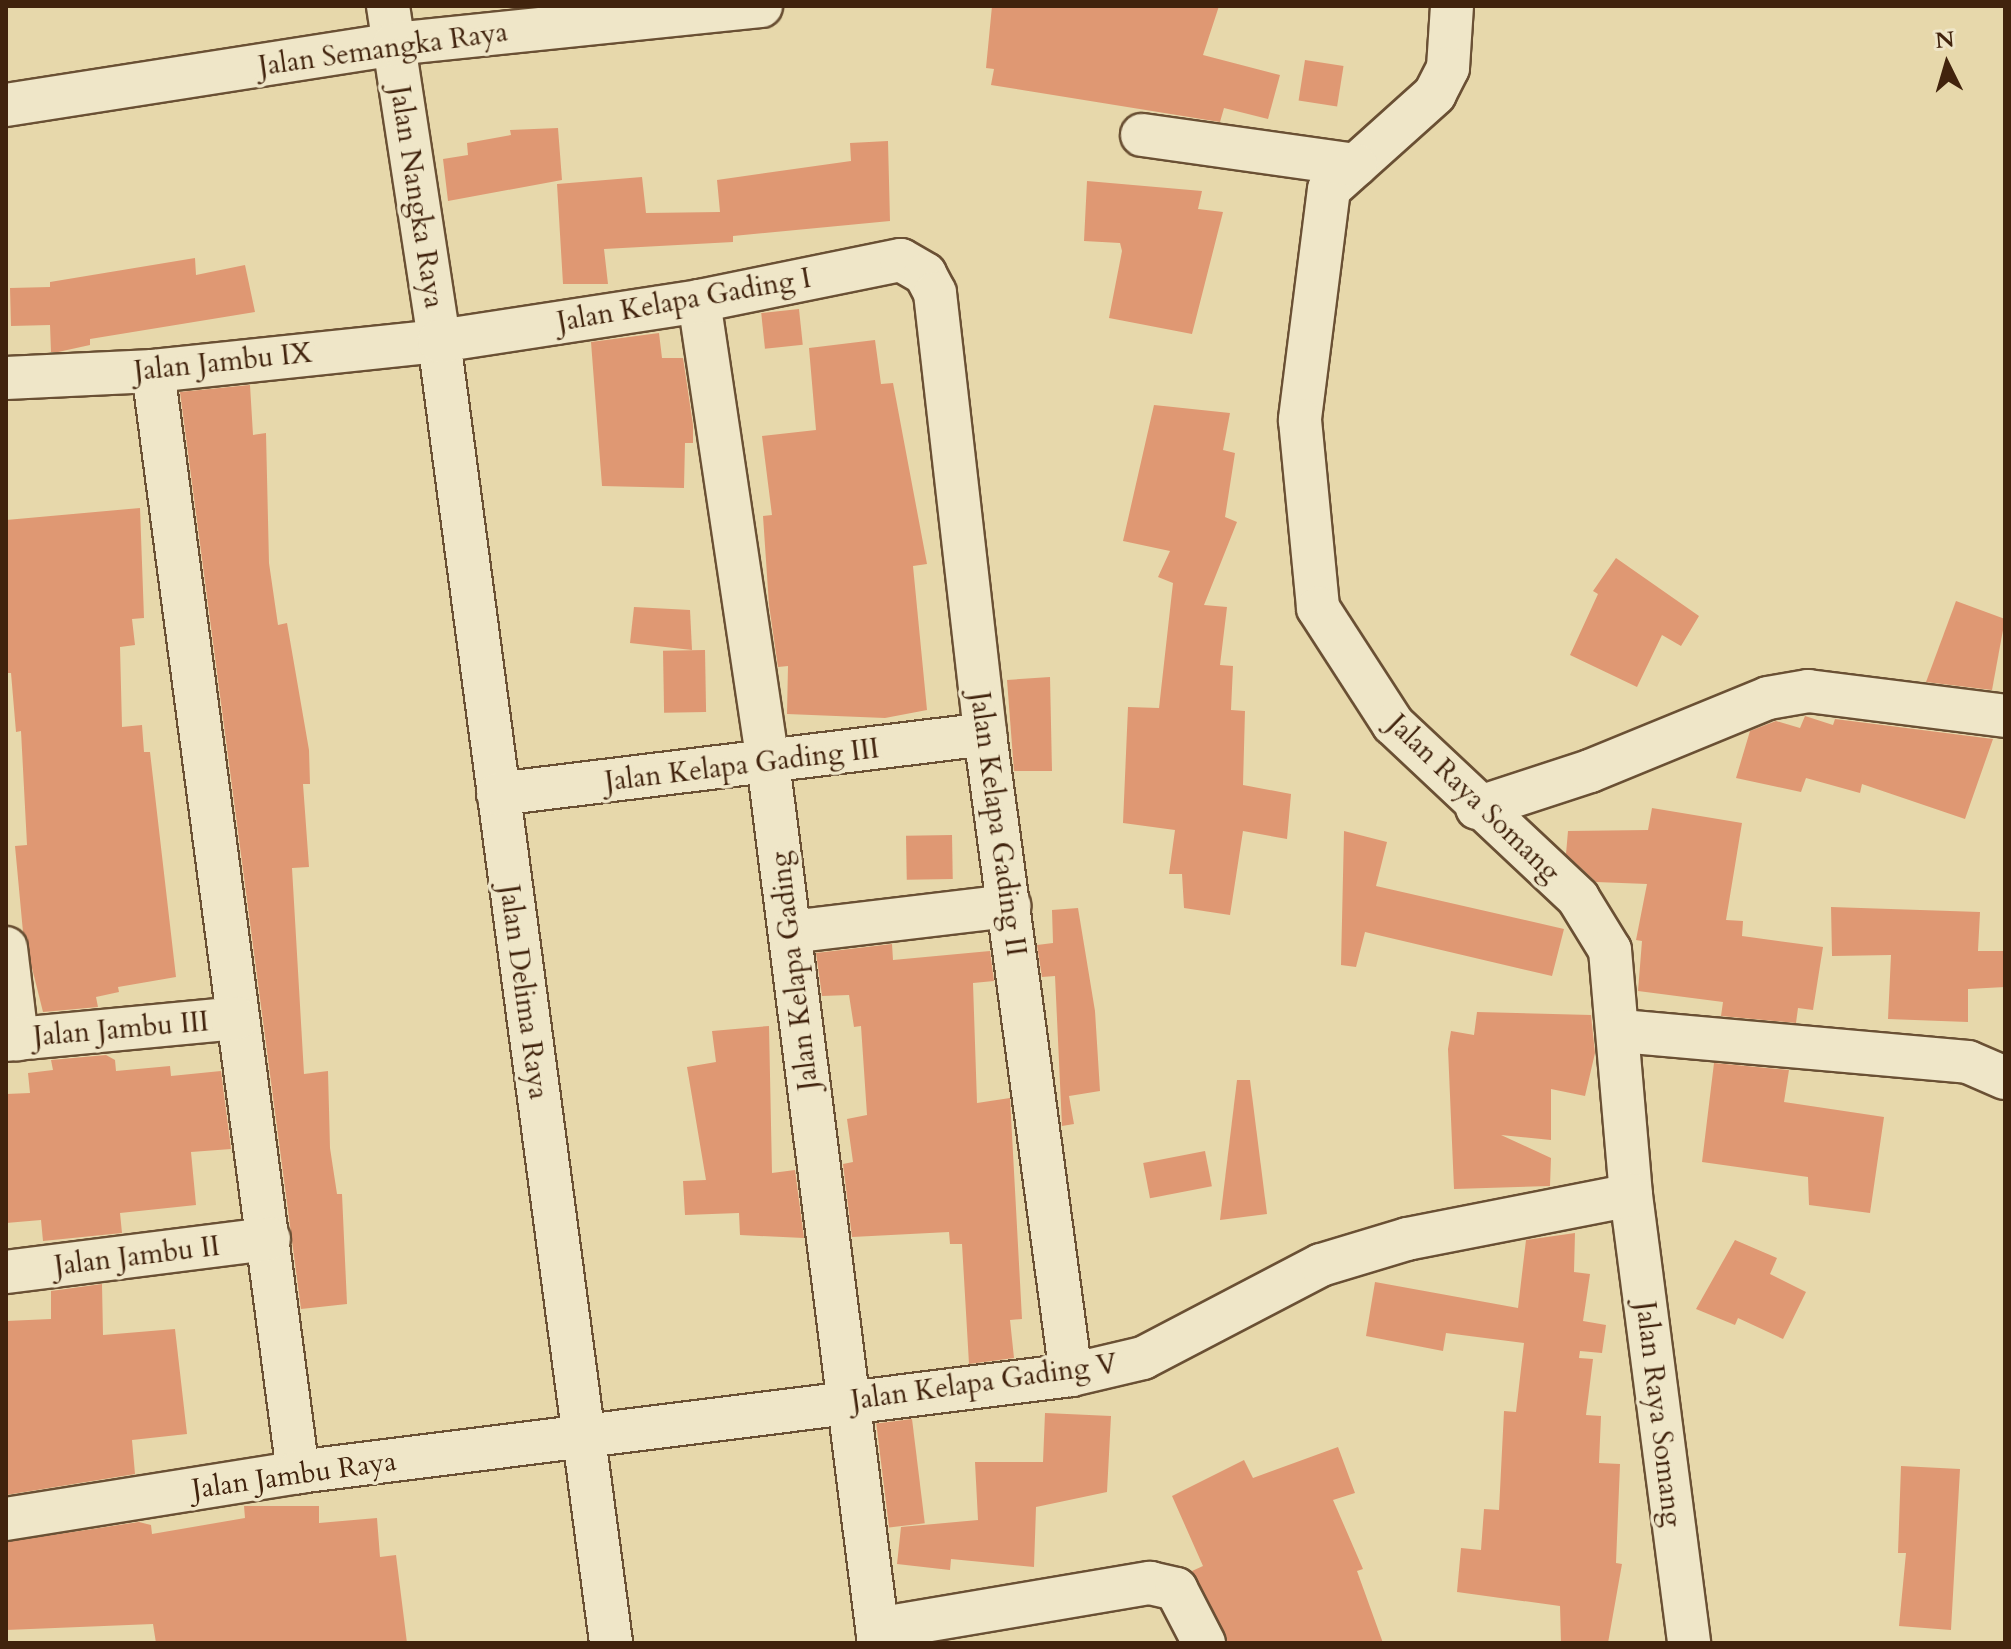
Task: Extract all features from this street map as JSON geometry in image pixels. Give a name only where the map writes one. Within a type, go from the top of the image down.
[{"type":"street","name":"Jalan Semangka Raya","points":[[6,105],[391,25],[761,6]]},
{"type":"street","name":"Jalan Raya Somang","points":[[1452,6],[1448,68],[1435,94],[1329,189],[1300,420],[1318,608],[1393,724],[1477,808],[1578,898],[1610,950],[1621,1031],[1631,1195],[1689,1643]]},
{"type":"street","name":"Jalan Nangka Raya","points":[[391,25],[439,341]]},
{"type":"street","points":[[1142,135],[1356,165]]},
{"type":"street","name":"Jalan Kelapa Gading I","points":[[439,341],[699,301],[901,260],[925,274]]},
{"type":"street","name":"Jalan Kelapa Gading II","points":[[925,274],[935,293],[985,734],[1071,1375]]},
{"type":"street","name":"Jalan Kelapa Gading","points":[[699,301],[768,762],[845,1402],[878,1636]]},
{"type":"street","name":"Jalan Jambu IX","points":[[6,378],[153,371],[439,341]]},
{"type":"street","name":"Jalan Delima Raya","points":[[439,341],[611,1643]]},
{"type":"street","points":[[153,371],[298,1472]]},
{"type":"street","points":[[1477,808],[1577,776],[1768,698],[1808,691],[2005,716]]},
{"type":"street","name":"Jalan Kelapa Gading III","points":[[498,794],[985,734]]},
{"type":"street","points":[[790,932],[1009,906]]},
{"type":"street","points":[[6,948],[11,1039]]},
{"type":"street","name":"Jalan Jambu III","points":[[11,1039],[237,1018]]},
{"type":"street","points":[[1621,1031],[1968,1062],[2005,1078]]},
{"type":"street","name":"Jalan Kelapa Gading V","points":[[583,1437],[1071,1375],[1143,1358],[1321,1265],[1407,1239],[1631,1195]]},
{"type":"street","name":"Jalan Jambu II","points":[[6,1272],[269,1239]]},
{"type":"street","name":"Jalan Jambu Raya","points":[[6,1519],[298,1472],[583,1437]]},
{"type":"street","points":[[878,1636],[1150,1583],[1176,1589],[1204,1643]]},
{"type":"building","points":[[992,6],[1219,6],[1203,55],[1280,75],[1268,119],[1224,108],[1220,122],[991,85],[994,69],[986,68]]},
{"type":"building","points":[[1305,60],[1344,66],[1337,107],[1299,100]]},
{"type":"building","points":[[558,128],[562,180],[448,201],[443,159],[468,155],[467,143],[511,135],[510,130]]},
{"type":"building","points":[[888,141],[890,221],[733,236],[733,242],[604,249],[608,284],[563,284],[557,184],[642,177],[646,213],[720,212],[717,180],[851,161],[850,143]]},
{"type":"building","points":[[1087,181],[1202,191],[1198,209],[1223,212],[1192,334],[1109,318],[1122,251],[1120,243],[1084,241]]},
{"type":"building","points":[[195,258],[196,275],[245,265],[255,312],[90,339],[90,345],[58,352],[51,352],[50,325],[11,326],[10,288],[50,287],[50,282]]},
{"type":"building","points":[[799,309],[803,345],[765,349],[761,313]]},
{"type":"building","points":[[659,333],[662,358],[683,358],[693,425],[693,443],[685,443],[684,488],[602,486],[591,342]]},
{"type":"building","points":[[875,340],[881,384],[893,383],[927,564],[913,566],[927,710],[885,718],[787,714],[788,666],[778,667],[769,605],[763,516],[772,515],[762,436],[816,430],[809,348]]},
{"type":"building","points":[[250,385],[253,435],[266,433],[269,563],[278,625],[287,623],[309,750],[310,784],[303,784],[309,867],[292,868],[304,1074],[328,1071],[330,1148],[337,1194],[342,1194],[347,1304],[301,1309],[180,392]]},
{"type":"building","points":[[1154,405],[1230,413],[1223,450],[1235,453],[1225,517],[1237,522],[1204,605],[1227,607],[1220,665],[1233,666],[1231,710],[1245,711],[1243,785],[1291,794],[1287,839],[1243,831],[1230,915],[1184,908],[1182,874],[1169,874],[1175,830],[1123,823],[1128,707],[1159,708],[1173,583],[1158,577],[1170,551],[1123,541]]},
{"type":"building","points":[[140,508],[144,618],[132,619],[135,645],[120,647],[122,727],[142,725],[144,752],[150,752],[176,977],[118,987],[119,992],[96,997],[98,1007],[43,1012],[23,932],[15,846],[27,845],[21,731],[16,732],[11,673],[6,673],[6,520]]},
{"type":"building","points":[[1616,558],[1699,616],[1681,646],[1662,635],[1637,687],[1570,655],[1598,594],[1593,591]]},
{"type":"building","points":[[1956,601],[2005,619],[1992,690],[1926,682]]},
{"type":"building","points":[[634,607],[690,610],[692,650],[630,643]]},
{"type":"building","points":[[705,650],[706,712],[664,713],[663,651]]},
{"type":"building","points":[[1050,677],[1052,771],[1014,771],[1007,680]]},
{"type":"building","points":[[1805,716],[1833,725],[1835,719],[1993,739],[1965,819],[1862,784],[1860,793],[1806,778],[1801,792],[1736,778],[1750,731],[1776,721],[1800,728]]},
{"type":"building","points":[[1652,808],[1742,823],[1726,920],[1743,921],[1742,936],[1823,947],[1813,1010],[1798,1008],[1796,1023],[1721,1016],[1723,1002],[1638,991],[1642,941],[1636,940],[1647,884],[1596,882],[1566,854],[1568,831],[1648,830]]},
{"type":"building","points":[[1344,831],[1387,842],[1376,886],[1564,929],[1552,976],[1365,932],[1356,967],[1341,965]]},
{"type":"building","points":[[952,835],[953,879],[907,880],[906,836]]},
{"type":"building","points":[[1831,907],[1980,912],[1978,951],[2005,951],[2005,987],[1968,989],[1968,1022],[1888,1019],[1891,955],[1832,956]]},
{"type":"building","points":[[1078,908],[1095,1011],[1100,1091],[1069,1096],[1074,1124],[1062,1126],[1055,976],[1042,977],[1037,945],[1053,943],[1052,910]]},
{"type":"building","points":[[892,944],[893,960],[990,951],[994,981],[973,983],[977,1103],[1010,1098],[1022,1319],[1010,1320],[1014,1358],[969,1364],[962,1244],[950,1244],[949,1232],[852,1237],[843,1164],[853,1162],[847,1119],[867,1115],[861,1026],[854,1027],[849,995],[822,996],[816,953]]},
{"type":"building","points":[[1477,1012],[1591,1015],[1595,1053],[1585,1096],[1551,1089],[1551,1140],[1501,1135],[1551,1158],[1550,1186],[1454,1189],[1448,1049],[1451,1031],[1474,1035]]},
{"type":"building","points":[[769,1026],[772,1173],[795,1170],[804,1238],[740,1235],[739,1213],[685,1215],[683,1181],[706,1180],[687,1067],[716,1062],[712,1031]]},
{"type":"building","points":[[106,1055],[115,1060],[116,1071],[170,1066],[171,1076],[221,1071],[231,1149],[191,1152],[196,1205],[120,1213],[122,1233],[43,1241],[41,1220],[6,1223],[6,1094],[30,1093],[28,1073],[53,1070],[51,1060]]},
{"type":"building","points":[[1714,1063],[1789,1070],[1784,1102],[1884,1117],[1870,1213],[1809,1205],[1808,1177],[1702,1162]]},
{"type":"building","points":[[1237,1080],[1250,1080],[1267,1214],[1220,1220]]},
{"type":"building","points":[[1205,1151],[1212,1186],[1150,1198],[1143,1163]]},
{"type":"building","points":[[1575,1233],[1574,1272],[1590,1274],[1583,1321],[1606,1325],[1602,1353],[1580,1351],[1579,1358],[1593,1359],[1586,1415],[1601,1416],[1599,1463],[1620,1464],[1616,1563],[1622,1564],[1608,1643],[1561,1643],[1560,1606],[1457,1592],[1461,1548],[1481,1550],[1484,1509],[1499,1510],[1504,1411],[1516,1412],[1524,1343],[1446,1333],[1443,1351],[1366,1336],[1375,1282],[1518,1308],[1526,1240]]},
{"type":"building","points":[[1735,1240],[1777,1258],[1770,1274],[1806,1292],[1783,1339],[1738,1318],[1735,1325],[1696,1309]]},
{"type":"building","points":[[102,1284],[103,1335],[175,1329],[187,1434],[132,1440],[135,1474],[6,1495],[6,1321],[51,1319],[51,1291]]},
{"type":"building","points":[[1045,1413],[1111,1416],[1107,1492],[1036,1507],[1034,1567],[951,1559],[950,1570],[897,1564],[901,1527],[978,1520],[975,1462],[1043,1462]]},
{"type":"building","points":[[912,1419],[925,1523],[889,1528],[876,1423]]},
{"type":"building","points":[[1338,1447],[1355,1493],[1333,1500],[1363,1569],[1357,1571],[1383,1643],[1228,1643],[1192,1571],[1203,1566],[1172,1496],[1244,1460],[1253,1478]]},
{"type":"building","points":[[1901,1466],[1960,1469],[1951,1630],[1899,1626],[1906,1553],[1898,1553]]},
{"type":"building","points":[[244,1506],[319,1506],[319,1523],[377,1518],[380,1557],[396,1555],[407,1643],[156,1643],[153,1624],[6,1630],[6,1542],[139,1522],[151,1525],[152,1534],[245,1518]]}]
